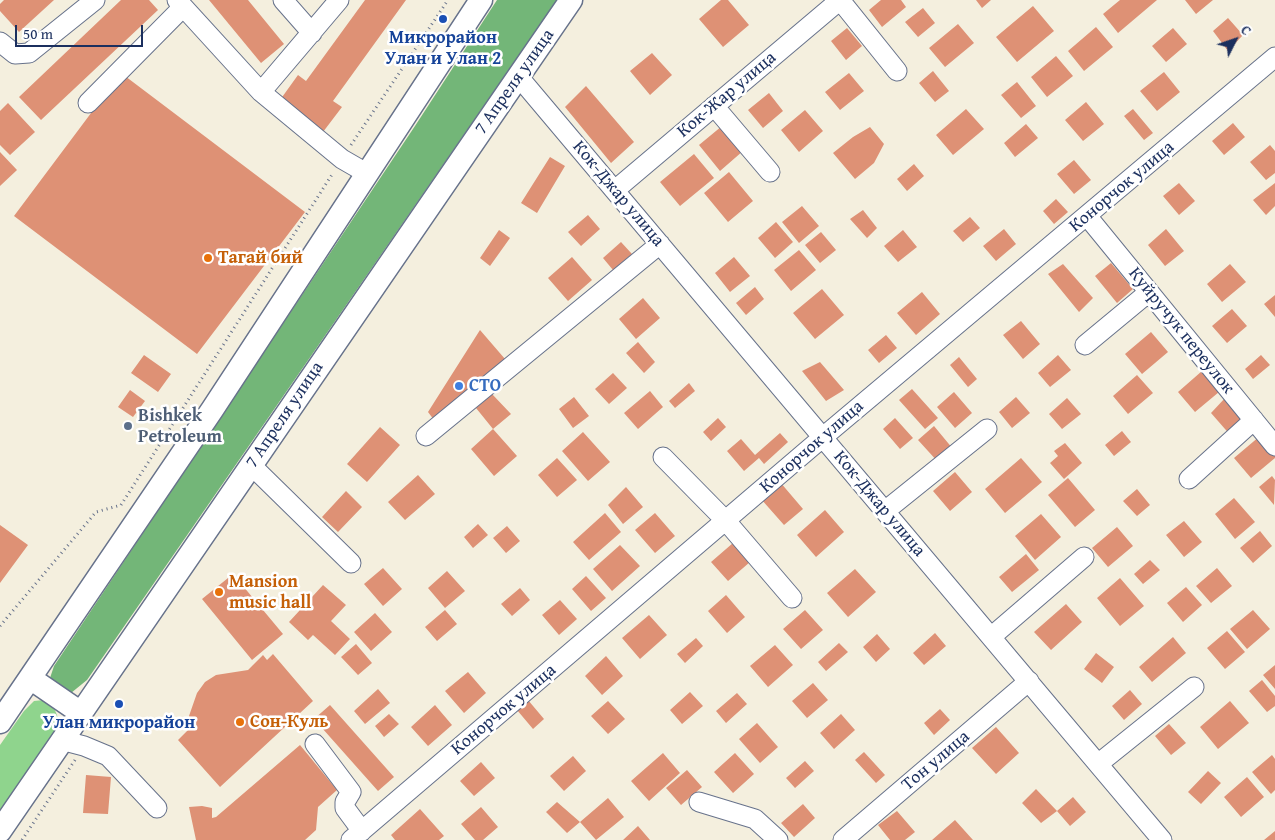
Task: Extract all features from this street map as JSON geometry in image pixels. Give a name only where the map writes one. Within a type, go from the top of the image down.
[{"type":"main road","points":[[0,722],[368,174],[481,0]]},
{"type":"main road","name":"7 Апреля улица","points":[[0,831],[571,0]]},
{"type":"main road","points":[[30,678],[81,713]]},
{"type":"street","points":[[0,42],[15,54],[29,53],[95,0]]},
{"type":"street","points":[[283,0],[312,33]]},
{"type":"street","points":[[261,92],[338,0]]},
{"type":"street","points":[[840,0],[897,71]]},
{"type":"street","name":"Кок-Жар улица","points":[[615,190],[840,0]]},
{"type":"street","points":[[88,103],[180,4],[261,92],[342,159],[368,174]]},
{"type":"street","name":"Конорчок улица","points":[[357,836],[823,438],[1275,57]]},
{"type":"street","name":"Кок-Джар улица","points":[[518,76],[1162,840]]},
{"type":"street","points":[[714,106],[770,172]]},
{"type":"street","name":"Куйручук переулок","points":[[1088,216],[1275,446]]},
{"type":"street","points":[[426,436],[660,244]]},
{"type":"street","points":[[1085,345],[1149,292]]},
{"type":"street","points":[[1189,479],[1254,420]]},
{"type":"street","points":[[885,511],[987,429]]},
{"type":"street","points":[[663,457],[726,521],[792,598]]},
{"type":"street","points":[[251,465],[351,563]]},
{"type":"street","points":[[991,637],[1084,557]]},
{"type":"street","name":"Тон улица","points":[[842,840],[1028,681]]},
{"type":"street","points":[[1098,764],[1194,687]]},
{"type":"street","points":[[61,740],[84,746],[108,756],[156,808]]},
{"type":"street","points":[[315,744],[351,792],[345,808],[357,836]]},
{"type":"street","points":[[699,802],[755,820],[778,840]]},
{"type":"path","points":[[0,626],[96,512],[121,505],[342,159],[448,0]]},
{"type":"green space","points":[[497,0],[557,0],[87,680],[71,693],[60,687],[50,678],[54,666],[415,126]]},
{"type":"green space","points":[[44,700],[54,708],[59,720],[54,733],[0,811],[0,745],[24,711],[34,701]]},
{"type":"building","points":[[4,0],[54,0],[19,32],[0,11],[0,4]]},
{"type":"building","points":[[121,0],[149,0],[158,10],[41,120],[19,97]]},
{"type":"building","points":[[209,0],[248,0],[284,44],[261,63]]},
{"type":"building","points":[[365,0],[406,0],[333,101],[342,107],[323,132],[280,100],[298,75],[306,81]]},
{"type":"building","points":[[721,0],[728,0],[749,25],[723,47],[699,19]]},
{"type":"building","points":[[881,0],[901,0],[906,7],[882,27],[869,10]]},
{"type":"building","points":[[976,0],[991,0],[982,8]]},
{"type":"building","points":[[1120,0],[1157,0],[1118,33],[1103,14]]},
{"type":"building","points":[[1185,0],[1213,0],[1196,14]]},
{"type":"building","points":[[1033,6],[1054,31],[1017,62],[996,37]]},
{"type":"building","points":[[923,8],[935,23],[918,37],[905,22]]},
{"type":"building","points":[[1228,18],[1243,35],[1228,51],[1213,31]]},
{"type":"building","points":[[958,24],[974,43],[945,67],[929,48]]},
{"type":"building","points":[[1096,27],[1113,47],[1084,71],[1068,51]]},
{"type":"building","points":[[847,28],[862,46],[846,60],[831,41]]},
{"type":"building","points":[[1173,28],[1187,44],[1166,62],[1152,46]]},
{"type":"building","points":[[652,53],[672,75],[650,95],[630,71]]},
{"type":"building","points":[[1056,56],[1073,76],[1047,97],[1031,77]]},
{"type":"building","points":[[933,71],[949,91],[935,102],[919,83]]},
{"type":"building","points":[[1164,72],[1180,92],[1157,111],[1140,91]]},
{"type":"building","points":[[121,73],[305,212],[197,354],[14,216]]},
{"type":"building","points":[[849,73],[864,91],[840,110],[825,92]]},
{"type":"building","points":[[1017,82],[1036,106],[1021,118],[1001,95]]},
{"type":"building","points":[[586,86],[634,142],[611,163],[565,107]]},
{"type":"building","points":[[769,93],[783,111],[763,128],[748,110]]},
{"type":"building","points":[[1086,102],[1104,124],[1083,141],[1065,120]]},
{"type":"building","points":[[8,103],[35,132],[10,155],[0,145],[0,111]]},
{"type":"building","points":[[966,109],[984,129],[953,155],[936,135]]},
{"type":"building","points":[[1133,109],[1153,133],[1144,140],[1124,116]]},
{"type":"building","points":[[805,110],[823,131],[799,152],[781,130]]},
{"type":"building","points":[[1233,123],[1245,137],[1224,155],[1212,141]]},
{"type":"building","points":[[1026,124],[1038,138],[1015,157],[1004,143]]},
{"type":"building","points":[[722,126],[743,151],[720,171],[699,145]]},
{"type":"building","points":[[870,127],[884,144],[874,163],[855,179],[833,153],[853,137]]},
{"type":"building","points":[[1270,145],[1275,151],[1275,173],[1266,180],[1250,162]]},
{"type":"building","points":[[0,152],[17,170],[0,186]]},
{"type":"building","points":[[694,154],[714,178],[680,206],[660,182]]},
{"type":"building","points":[[550,157],[565,166],[537,213],[521,203]]},
{"type":"building","points":[[1074,160],[1091,180],[1074,194],[1057,174]]},
{"type":"building","points":[[914,164],[924,176],[907,191],[897,179]]},
{"type":"building","points":[[729,172],[753,201],[728,222],[704,193]]},
{"type":"building","points":[[1179,183],[1195,201],[1179,215],[1163,196]]},
{"type":"building","points":[[1275,183],[1275,206],[1266,215],[1253,200]]},
{"type":"building","points":[[1056,199],[1068,212],[1054,224],[1043,211]]},
{"type":"building","points":[[802,206],[819,226],[799,243],[782,222]]},
{"type":"building","points":[[863,210],[877,228],[867,238],[850,219]]},
{"type":"building","points":[[588,215],[600,229],[581,246],[568,232]]},
{"type":"building","points":[[970,217],[980,228],[963,242],[953,231]]},
{"type":"building","points":[[776,222],[793,242],[775,258],[758,238]]},
{"type":"building","points":[[1004,229],[1016,244],[996,261],[983,246]]},
{"type":"building","points":[[1166,229],[1184,251],[1165,266],[1148,245]]},
{"type":"building","points":[[499,230],[510,238],[490,266],[480,258]]},
{"type":"building","points":[[903,230],[917,247],[898,262],[884,246]]},
{"type":"building","points":[[821,232],[836,250],[820,263],[805,245]]},
{"type":"building","points":[[621,242],[632,254],[613,270],[603,258]]},
{"type":"building","points":[[799,250],[816,270],[791,291],[774,270]]},
{"type":"building","points":[[572,257],[592,280],[568,301],[548,278]]},
{"type":"building","points":[[734,257],[750,276],[730,292],[715,273]]},
{"type":"building","points":[[1111,263],[1133,289],[1117,303],[1095,276]]},
{"type":"building","points":[[1063,264],[1093,298],[1079,312],[1048,274]]},
{"type":"building","points":[[1230,264],[1246,282],[1222,302],[1207,284]]},
{"type":"building","points":[[755,287],[764,299],[746,315],[736,303]]},
{"type":"building","points":[[822,289],[844,315],[815,339],[793,313]]},
{"type":"building","points":[[922,292],[940,314],[916,335],[897,313]]},
{"type":"building","points":[[1275,295],[1275,317],[1264,304]]},
{"type":"building","points":[[643,298],[660,318],[636,339],[619,319]]},
{"type":"building","points":[[1232,309],[1247,326],[1227,343],[1212,326]]},
{"type":"building","points":[[1021,321],[1040,344],[1023,359],[1003,335]]},
{"type":"building","name":"СТО","points":[[480,330],[505,359],[434,420],[428,412]]},
{"type":"building","points":[[1151,332],[1168,352],[1142,374],[1125,354]]},
{"type":"building","points":[[886,335],[897,348],[879,363],[868,350]]},
{"type":"building","points":[[638,342],[655,362],[644,373],[626,353]]},
{"type":"building","points":[[144,355],[171,374],[158,392],[131,373]]},
{"type":"building","points":[[1058,355],[1071,370],[1050,387],[1038,373]]},
{"type":"building","points":[[1261,355],[1270,365],[1253,379],[1245,369]]},
{"type":"building","points":[[959,357],[977,379],[968,387],[950,365]]},
{"type":"building","points":[[820,362],[844,390],[826,401],[802,371]]},
{"type":"building","points":[[1202,371],[1219,392],[1195,412],[1178,392]]},
{"type":"building","points":[[613,373],[627,388],[609,404],[595,389]]},
{"type":"building","points":[[1137,375],[1153,393],[1128,414],[1113,396]]},
{"type":"building","points":[[689,383],[695,391],[675,408],[669,401]]},
{"type":"building","points":[[912,389],[938,418],[925,429],[899,400]]},
{"type":"building","points":[[130,390],[145,401],[133,417],[118,407]]},
{"type":"building","points":[[650,391],[663,407],[638,429],[624,413]]},
{"type":"building","points":[[954,392],[972,413],[955,428],[937,407]]},
{"type":"building","points":[[492,394],[511,414],[493,429],[476,408]]},
{"type":"building","points":[[574,397],[589,416],[573,428],[559,409]]},
{"type":"building","points":[[1016,397],[1030,413],[1012,428],[999,412]]},
{"type":"building","points":[[1226,397],[1247,421],[1232,437],[1211,413]]},
{"type":"building","points":[[1067,398],[1081,414],[1062,429],[1049,414]]},
{"type":"building","points":[[718,418],[726,427],[711,441],[703,432]]},
{"type":"building","points":[[895,418],[913,438],[900,449],[883,429]]},
{"type":"building","points":[[934,426],[953,449],[938,462],[918,440]]},
{"type":"building","points":[[380,427],[400,445],[367,482],[347,464]]},
{"type":"building","points":[[493,429],[517,456],[494,476],[471,449]]},
{"type":"building","points":[[1122,431],[1131,442],[1114,456],[1105,445]]},
{"type":"building","points":[[583,432],[610,462],[588,481],[562,451]]},
{"type":"building","points":[[780,433],[788,442],[764,464],[759,458],[744,471],[727,451],[741,439],[755,455]]},
{"type":"building","points":[[1260,436],[1275,454],[1275,458],[1251,478],[1234,458]]},
{"type":"building","points":[[1065,443],[1082,463],[1064,479],[1050,463],[1058,456],[1054,451]]},
{"type":"building","points":[[557,458],[577,480],[557,497],[538,475]]},
{"type":"building","points":[[1021,458],[1042,482],[1005,513],[985,489]]},
{"type":"building","points":[[955,472],[972,492],[950,511],[933,491]]},
{"type":"building","points":[[418,475],[435,494],[405,520],[388,502]]},
{"type":"building","points":[[1272,476],[1275,480],[1274,505],[1259,487]]},
{"type":"building","points":[[1068,478],[1095,510],[1075,527],[1048,495]]},
{"type":"building","points":[[780,482],[803,509],[784,525],[761,499]]},
{"type":"building","points":[[626,487],[643,507],[623,524],[608,505]]},
{"type":"building","points":[[1137,489],[1150,505],[1137,516],[1123,501]]},
{"type":"building","points":[[346,491],[362,507],[338,532],[322,517]]},
{"type":"building","points":[[1234,498],[1255,522],[1235,539],[1215,514]]},
{"type":"building","points":[[825,510],[844,532],[816,557],[797,535]]},
{"type":"building","points":[[605,513],[621,532],[589,560],[573,542]]},
{"type":"building","points":[[655,513],[675,536],[655,553],[635,530]]},
{"type":"building","points":[[1041,514],[1061,537],[1035,560],[1015,536]]},
{"type":"building","points":[[1184,521],[1202,542],[1184,557],[1166,535]]},
{"type":"building","points":[[478,524],[488,535],[473,548],[464,537]]},
{"type":"building","points":[[0,525],[28,545],[0,583]]},
{"type":"building","points":[[507,526],[520,541],[506,553],[493,538]]},
{"type":"building","points":[[1117,527],[1133,546],[1108,567],[1092,548]]},
{"type":"building","points":[[1260,531],[1272,546],[1253,563],[1240,548]]},
{"type":"building","points":[[733,543],[750,562],[728,581],[711,562]]},
{"type":"building","points":[[620,545],[640,566],[612,591],[593,569]]},
{"type":"building","points":[[1026,554],[1039,570],[1012,592],[999,577]]},
{"type":"building","points":[[1150,560],[1160,570],[1143,584],[1134,574]]},
{"type":"building","points":[[383,568],[402,589],[383,606],[364,584]]},
{"type":"building","points":[[1217,568],[1232,586],[1211,603],[1196,586]]},
{"type":"building","points":[[855,569],[876,592],[848,617],[827,593]]},
{"type":"building","points":[[447,571],[465,591],[445,608],[428,588]]},
{"type":"building","points":[[233,574],[283,634],[252,660],[202,599]]},
{"type":"building","points":[[586,576],[606,598],[591,611],[572,589]]},
{"type":"building","points":[[1120,578],[1144,606],[1120,626],[1097,598]]},
{"type":"building","points":[[323,585],[346,605],[331,621],[350,639],[335,655],[313,635],[308,640],[289,622]]},
{"type":"building","points":[[1186,587],[1202,605],[1183,622],[1167,603]]},
{"type":"building","points":[[520,588],[530,600],[512,616],[501,604]]},
{"type":"building","points":[[726,595],[745,617],[727,633],[708,611]]},
{"type":"building","points":[[560,600],[577,619],[559,635],[542,615]]},
{"type":"building","points":[[1066,604],[1082,622],[1051,650],[1034,632]]},
{"type":"building","points":[[445,610],[457,624],[437,641],[425,627]]},
{"type":"building","points":[[805,610],[823,630],[801,649],[783,629]]},
{"type":"building","points":[[1253,610],[1270,629],[1247,649],[1230,629]]},
{"type":"building","points":[[375,613],[392,632],[371,651],[354,632]]},
{"type":"building","points":[[649,615],[667,635],[640,659],[622,638]]},
{"type":"building","points":[[1227,631],[1245,652],[1225,669],[1207,648]]},
{"type":"building","points":[[935,633],[946,646],[924,665],[913,653]]},
{"type":"building","points":[[877,634],[890,649],[876,662],[863,647]]},
{"type":"building","points":[[1173,637],[1186,653],[1152,682],[1139,667]]},
{"type":"building","points":[[696,638],[703,646],[685,663],[677,654]]},
{"type":"building","points":[[839,643],[848,652],[826,671],[818,662]]},
{"type":"building","points":[[356,644],[372,663],[358,675],[341,657]]},
{"type":"building","points":[[775,645],[793,665],[768,687],[750,666]]},
{"type":"building","points":[[1096,653],[1114,667],[1102,683],[1084,669]]},
{"type":"building","name":"Сон-Куль","points":[[273,654],[313,701],[220,787],[178,740],[191,727],[189,716],[197,693],[205,682],[216,675],[248,670],[263,655],[267,660]]},
{"type":"building","points":[[606,656],[623,676],[602,695],[585,676]]},
{"type":"building","points":[[1275,665],[1275,689],[1263,675]]},
{"type":"building","points":[[468,672],[486,693],[464,713],[445,691]]},
{"type":"building","points":[[1262,680],[1275,696],[1275,706],[1267,712],[1249,691]]},
{"type":"building","points":[[813,683],[828,700],[807,718],[792,701]]},
{"type":"building","points":[[378,689],[390,703],[365,724],[354,711]]},
{"type":"building","points":[[1130,690],[1142,704],[1124,720],[1112,706]]},
{"type":"building","points":[[690,692],[703,706],[682,724],[670,710]]},
{"type":"building","points":[[737,693],[747,704],[726,723],[716,711]]},
{"type":"building","points":[[528,700],[544,719],[533,729],[517,710]]},
{"type":"building","points":[[608,701],[625,719],[608,734],[591,716]]},
{"type":"building","points":[[1230,701],[1249,723],[1218,749],[1200,727]]},
{"type":"building","points":[[330,705],[394,777],[378,791],[314,719]]},
{"type":"building","points":[[435,705],[452,725],[428,746],[411,727]]},
{"type":"building","points":[[940,709],[950,720],[934,735],[924,723]]},
{"type":"building","points":[[389,714],[399,724],[384,737],[375,726]]},
{"type":"building","points":[[841,714],[855,730],[834,749],[820,733]]},
{"type":"building","points":[[757,723],[778,747],[760,763],[739,739]]},
{"type":"building","points":[[1169,724],[1186,743],[1171,755],[1155,736]]},
{"type":"building","points":[[996,727],[1019,753],[996,774],[972,748]]},
{"type":"building","points":[[300,745],[337,790],[318,807],[316,830],[305,840],[196,840],[189,807],[202,806],[212,808],[212,818],[216,817]]},
{"type":"building","points":[[864,752],[885,775],[876,783],[855,760]]},
{"type":"building","points":[[663,753],[680,773],[649,801],[631,781]]},
{"type":"building","points":[[735,753],[754,774],[733,793],[714,772]]},
{"type":"building","points":[[1272,755],[1275,759],[1275,790],[1271,794],[1252,772]]},
{"type":"building","points":[[573,756],[586,771],[564,791],[550,776]]},
{"type":"building","points":[[805,761],[814,771],[795,788],[786,778]]},
{"type":"building","points":[[481,762],[495,778],[474,796],[460,781]]},
{"type":"building","points":[[687,770],[702,787],[681,805],[666,788]]},
{"type":"building","points":[[1208,771],[1221,783],[1201,804],[1188,792]]},
{"type":"building","points":[[86,775],[111,777],[108,814],[83,813]]},
{"type":"building","points":[[1247,777],[1264,797],[1241,817],[1224,797]]},
{"type":"building","points":[[1036,789],[1057,811],[1041,823],[1022,803]]},
{"type":"building","points":[[1073,797],[1086,812],[1070,826],[1057,811]]},
{"type":"building","points":[[608,798],[624,817],[596,840],[580,822]]},
{"type":"building","points":[[557,802],[580,822],[567,833],[546,812]]},
{"type":"building","points":[[803,804],[815,818],[794,837],[781,823]]},
{"type":"building","points":[[481,807],[498,827],[483,840],[475,840],[461,824]]},
{"type":"building","points":[[420,809],[444,836],[439,840],[395,840],[391,835]]},
{"type":"building","points":[[897,811],[915,832],[905,840],[890,840],[878,825]]},
{"type":"building","points":[[955,820],[973,840],[932,840]]},
{"type":"building","points":[[638,826],[650,840],[623,840]]},
{"type":"building","points":[[1275,831],[1275,840],[1264,840]]},
{"type":"place","name":"Микрорайон Улан и Улан 2","points":[[443,19]]},
{"type":"place","name":"Тагай бий","points":[[208,258]]},
{"type":"place","name":"СТО","points":[[459,386]]},
{"type":"place","name":"Bishkek Petroleum","points":[[128,426]]},
{"type":"place","name":"Mansion music hall","points":[[219,592]]},
{"type":"place","name":"Улан микрорайон","points":[[119,704]]},
{"type":"place","name":"Сон-Куль","points":[[240,722]]}]
